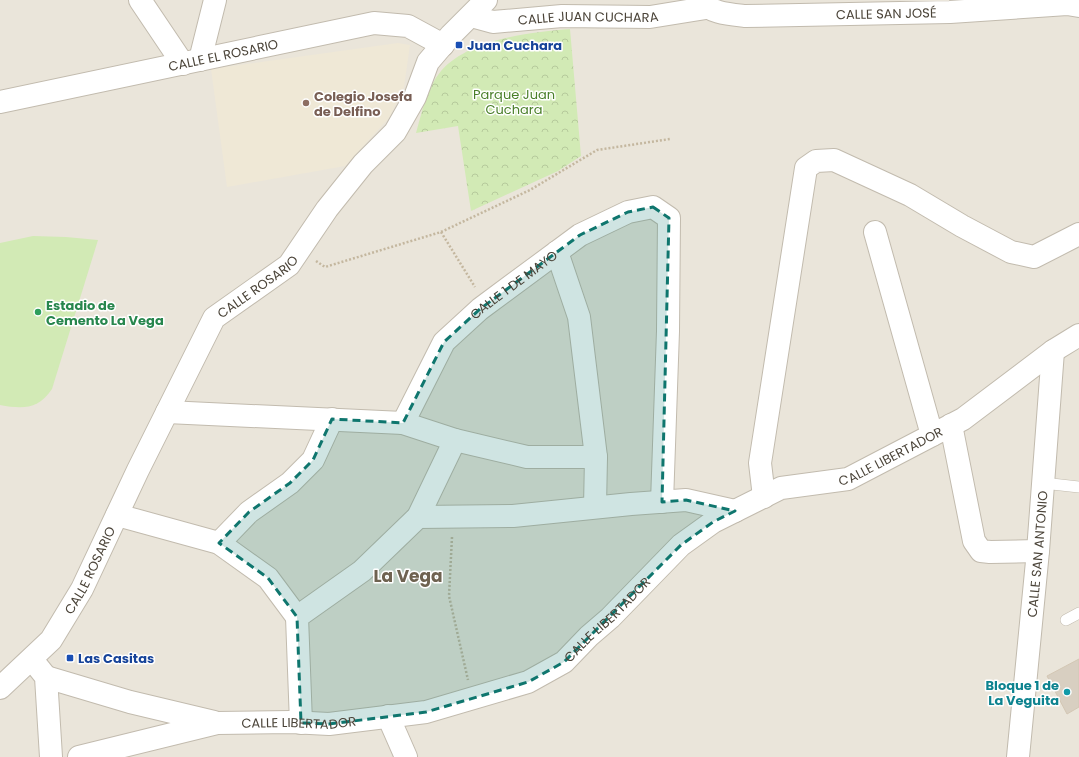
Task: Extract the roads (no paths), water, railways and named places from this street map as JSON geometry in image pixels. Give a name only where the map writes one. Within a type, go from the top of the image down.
[{"type":"street","points":[[140,0],[192,62],[215,0]]},
{"type":"street","name":"CALLE ROSARIO","points":[[0,688],[51,640],[82,589],[214,318],[289,265],[327,209],[364,164],[395,132],[415,97],[428,62],[486,0]]},
{"type":"street","name":"CALLE JUAN CUCHARA","points":[[471,16],[493,22],[562,16],[650,17],[702,4]]},
{"type":"street","name":"CALLE SAN JOSÉ","points":[[702,4],[720,13],[744,16],[950,12],[1067,4],[1079,6]]},
{"type":"street","name":"CALLE EL ROSARIO","points":[[0,102],[374,23],[408,26],[443,45]]},
{"type":"street","points":[[764,497],[760,463],[806,168],[816,161],[834,160],[910,195],[962,226],[1011,252],[1034,257],[1079,234]]},
{"type":"street","name":"CALLE 1 DE MAYO","points":[[403,422],[444,342],[486,305],[580,236],[628,212],[653,207],[669,218],[662,502]]},
{"type":"street","points":[[875,232],[932,435]]},
{"type":"street","points":[[557,252],[579,318],[596,457],[595,507]]},
{"type":"street","name":"CALLE LIBERTADOR","points":[[79,757],[217,723],[301,722],[329,724],[426,712],[528,682],[564,662],[681,546],[713,522],[780,488],[848,479],[963,419],[1053,351],[1079,335]]},
{"type":"street","name":"CALLE SAN ANTONIO","points":[[1018,757],[1038,551],[1053,351]]},
{"type":"street","points":[[167,412],[403,422],[455,440],[527,457],[596,457]]},
{"type":"street","points":[[219,543],[249,512],[290,483],[313,460],[332,419]]},
{"type":"street","points":[[951,425],[974,541],[977,546],[981,550],[990,552],[1038,551]]},
{"type":"street","points":[[297,617],[362,571],[418,516],[455,440]]},
{"type":"street","points":[[418,516],[513,516],[595,507],[686,500],[735,511]]},
{"type":"street","points":[[117,515],[219,543],[268,578],[297,617],[301,722]]},
{"type":"street","points":[[31,658],[46,678],[51,757]]},
{"type":"street","points":[[46,678],[130,702],[217,723]]},
{"type":"street","points":[[388,716],[406,757]]},
{"type":"lane","points":[[1043,483],[1078,490]]},
{"type":"lane","points":[[1066,620],[1079,613]]},
{"type":"place","name":"Juan Cuchara","points":[[459,45]]},
{"type":"place","name":"Colegio Josefa de Delfino","points":[[306,103]]},
{"type":"place","name":"Estadio de Cemento La Vega","points":[[38,312]]},
{"type":"place","name":"Las Casitas","points":[[70,658]]},
{"type":"place","name":"Bloque 1 de La Veguita","points":[[1067,692]]},
{"type":"district","name":"La Vega","points":[[408,576]]},
{"type":"park label","name":"Parque Juan Cuchara","points":[[514,102]]}]
